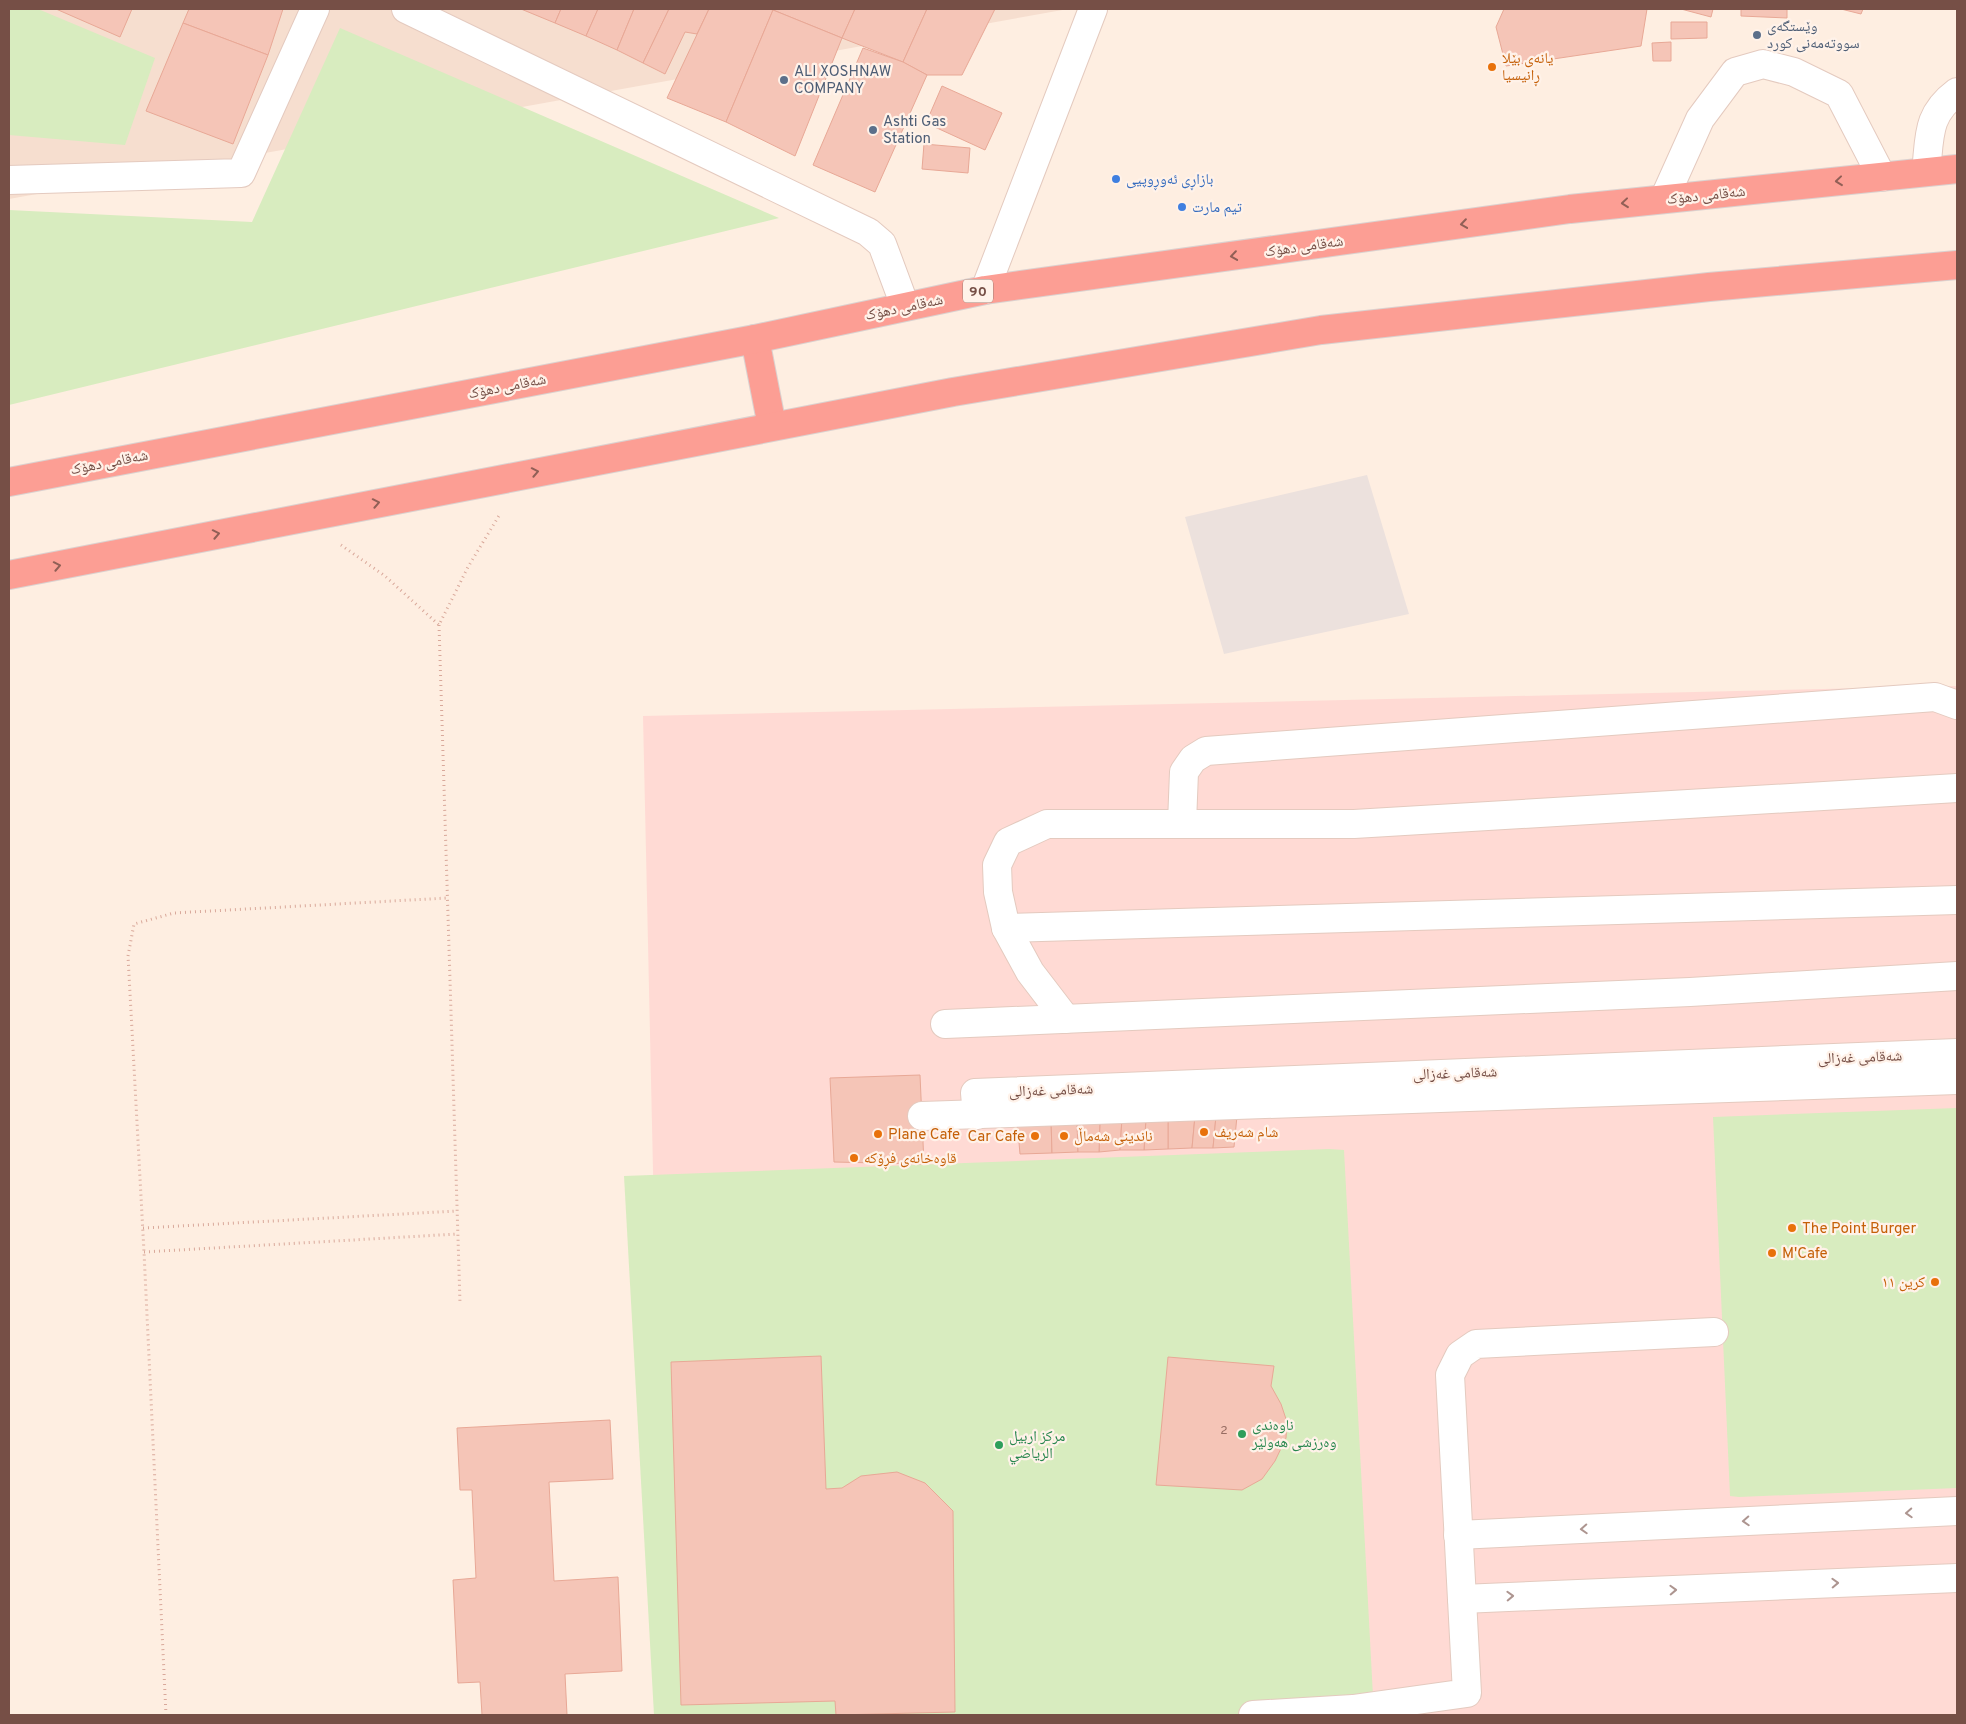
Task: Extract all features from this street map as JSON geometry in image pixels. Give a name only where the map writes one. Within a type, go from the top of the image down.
[{"type":"highway","name":"شەقامی دهۆک","points":[[9,482],[755,339],[985,290],[1570,209],[1957,169]]},
{"type":"highway","points":[[9,575],[953,392],[1321,330],[1709,287],[1957,265]]},
{"type":"highway","points":[[755,339],[772,426]]},
{"type":"street","points":[[9,180],[241,173],[315,9]]},
{"type":"street","points":[[406,9],[868,232],[882,244],[905,306]]},
{"type":"street","points":[[985,290],[1093,9]]},
{"type":"street","points":[[1664,199],[1700,119],[1735,72],[1763,64],[1794,72],[1839,94],[1882,177]]},
{"type":"street","points":[[1926,172],[1931,124],[1943,103],[1957,92]]},
{"type":"street","points":[[1182,823],[1184,772],[1193,760],[1206,751],[1935,697],[1957,705]]},
{"type":"street","points":[[1066,1019],[1030,972],[1006,928],[998,892],[997,865],[1008,842],[1047,824],[1354,824],[1957,788]]},
{"type":"street","points":[[1006,928],[1957,900]]},
{"type":"street","points":[[946,1024],[1680,992],[1957,976]]},
{"type":"street","name":"شەقامی غەزالی","points":[[977,1114],[975,1093],[1957,1053]]},
{"type":"street","name":"شەقامی غەزالی","points":[[922,1116],[1957,1080]]},
{"type":"street","points":[[1253,1715],[1467,1704],[1450,1375],[1460,1355],[1476,1344],[1714,1332]]},
{"type":"street","points":[[1458,1536],[1957,1511]]},
{"type":"street","points":[[1462,1599],[1957,1578]]},
{"type":"path","points":[[460,1303],[439,625],[468,567],[524,474]]},
{"type":"path","points":[[302,517],[385,576],[439,625]]},
{"type":"path","points":[[166,1715],[128,956],[134,924],[174,913],[447,898]]},
{"type":"path","points":[[143,1228],[457,1211]]},
{"type":"path","points":[[144,1252],[457,1234]]},
{"type":"shaded area","points":[[9,9],[1068,9],[9,199]]},
{"type":"shaded area","points":[[1367,475],[1409,614],[1224,654],[1185,517]]},
{"type":"shaded area","points":[[1957,686],[1957,1715],[665,1715],[643,716]]},
{"type":"green space","points":[[9,9],[38,9],[155,58],[125,145],[9,135]]},
{"type":"green space","points":[[340,28],[779,218],[9,405],[9,210],[252,222]]},
{"type":"green space","points":[[1957,1108],[1957,1488],[1730,1496],[1713,1117]]},
{"type":"green space","name":"مركز اربيل الرياضي","points":[[1329,1149],[1344,1150],[1374,1715],[654,1715],[624,1176]]},
{"type":"building","points":[[56,9],[132,9],[120,37]]},
{"type":"building","points":[[189,9],[283,9],[268,55],[183,23]]},
{"type":"building","points":[[521,9],[561,9],[555,23]]},
{"type":"building","points":[[561,9],[598,9],[586,36],[555,23]]},
{"type":"building","points":[[598,9],[634,9],[617,50],[586,36]]},
{"type":"building","points":[[634,9],[669,9],[643,63],[617,50]]},
{"type":"building","points":[[669,9],[709,9],[697,34],[685,32],[665,74],[643,63]]},
{"type":"building","points":[[709,9],[773,10],[726,122],[667,98]]},
{"type":"building","points":[[774,9],[855,9],[842,38]]},
{"type":"building","points":[[855,9],[927,9],[903,62],[842,38]]},
{"type":"building","points":[[927,9],[995,9],[962,75],[927,75],[903,62]]},
{"type":"building","points":[[1504,9],[1647,9],[1641,46],[1506,66],[1496,27]]},
{"type":"building","points":[[1681,9],[1713,9],[1711,17]]},
{"type":"building","points":[[1741,9],[1787,9],[1787,18],[1741,16]]},
{"type":"building","points":[[1841,9],[1863,9],[1861,14]]},
{"type":"building","name":"ALI XOSHNAW COMPANY","points":[[773,10],[842,38],[795,156],[726,122]]},
{"type":"building","points":[[1671,22],[1707,22],[1707,38],[1671,39]]},
{"type":"building","points":[[183,23],[268,55],[233,144],[146,111]]},
{"type":"building","points":[[1671,42],[1671,61],[1653,61],[1652,43]]},
{"type":"building","points":[[863,48],[903,62],[927,75],[875,192],[813,165]]},
{"type":"building","points":[[942,86],[1002,113],[985,150],[926,123]]},
{"type":"building","points":[[924,144],[970,148],[968,173],[922,169]]},
{"type":"building","name":"Plane Cafe","points":[[920,1075],[924,1164],[834,1162],[830,1078]]},
{"type":"building","points":[[1195,1116],[1192,1148],[1168,1149],[1168,1117]]},
{"type":"building","name":"شام شەریف","points":[[1195,1116],[1216,1116],[1213,1148],[1192,1148]]},
{"type":"building","points":[[1216,1116],[1237,1116],[1234,1147],[1213,1148]]},
{"type":"building","points":[[1168,1117],[1168,1149],[1144,1150],[1146,1118]]},
{"type":"building","points":[[1122,1118],[1120,1150],[1099,1152],[1100,1119]]},
{"type":"building","points":[[1122,1118],[1146,1118],[1144,1150],[1120,1150]]},
{"type":"building","name":"Car Cafe","points":[[1051,1119],[1052,1153],[1020,1154],[1017,1120]]},
{"type":"building","name":"ناندینی شەماڵ","points":[[1051,1119],[1077,1119],[1078,1152],[1052,1153]]},
{"type":"building","points":[[1077,1119],[1100,1119],[1099,1152],[1078,1152]]},
{"type":"building","points":[[821,1356],[826,1489],[842,1488],[861,1476],[897,1472],[925,1483],[953,1511],[955,1712],[836,1715],[835,1701],[681,1705],[671,1362]]},
{"type":"building","points":[[1168,1357],[1274,1366],[1271,1386],[1281,1404],[1287,1422],[1286,1438],[1275,1461],[1262,1479],[1242,1490],[1156,1485]]},
{"type":"building","points":[[610,1420],[613,1479],[549,1482],[554,1581],[618,1577],[622,1671],[565,1674],[567,1715],[482,1715],[480,1682],[458,1683],[453,1580],[476,1578],[472,1490],[460,1490],[457,1428]]},
{"type":"place","name":"وێستگەی سووتەمەنی کورد","points":[[1757,35]]},
{"type":"place","name":"یانەی بێلا ڕانیسیا","points":[[1492,67]]},
{"type":"place","name":"ALI XOSHNAW COMPANY","points":[[784,80]]},
{"type":"place","name":"Ashti Gas Station","points":[[873,130]]},
{"type":"place","name":"بازاڕی ئەوڕوپیی","points":[[1116,179]]},
{"type":"place","name":"تيم مارت","points":[[1182,207]]},
{"type":"place","name":"شام شەریف","points":[[1204,1132]]},
{"type":"place","name":"Plane Cafe","points":[[878,1134]]},
{"type":"place","name":"Car Cafe","points":[[1035,1136]]},
{"type":"place","name":"ناندینی شەماڵ","points":[[1064,1136]]},
{"type":"place","name":"قاوەخانەی فڕۆکە","points":[[854,1158]]},
{"type":"place","name":"The Point Burger","points":[[1792,1228]]},
{"type":"place","name":"M'Cafe","points":[[1772,1253]]},
{"type":"place","name":"كرين ١١","points":[[1935,1282]]},
{"type":"place","name":"ناوەندی وەرزشی هەولێر","points":[[1242,1434]]},
{"type":"place","name":"مركز اربيل الرياضي","points":[[999,1445]]}]
